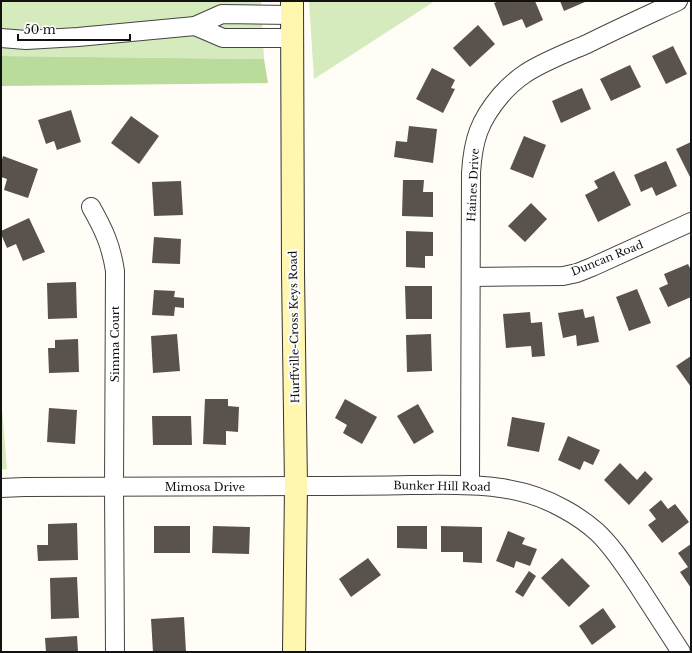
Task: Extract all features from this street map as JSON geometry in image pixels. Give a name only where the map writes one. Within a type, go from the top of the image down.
[{"type":"main road","name":"Hurffville-Cross Keys Road","points":[[292,8],[296,486],[294,652]]},
{"type":"street","name":"Haines Drive","points":[[470,484],[471,173],[474,147],[482,122],[495,102],[514,82],[532,70],[678,1]]},
{"type":"street","points":[[1,38],[26,40],[78,37],[195,26],[222,14],[292,8]]},
{"type":"street","points":[[195,26],[223,38],[292,38]]},
{"type":"street","name":"Simma Court","points":[[91,206],[108,239],[113,255],[115,271],[114,487]]},
{"type":"street","name":"Duncan Road","points":[[470,277],[563,276],[577,273],[691,222]]},
{"type":"street","name":"Bunker Hill Road","points":[[296,486],[470,484],[502,487],[532,494],[548,500],[581,520],[609,545],[622,561],[681,652]]},
{"type":"street","name":"Mimosa Drive","points":[[1,488],[296,486]]},
{"type":"street","points":[[114,487],[115,652]]},
{"type":"green space","points":[[1,1],[261,1],[264,59],[1,56]]},
{"type":"green space","points":[[309,1],[435,1],[314,79]]},
{"type":"green space","points":[[1,56],[264,59],[268,83],[1,86]]},
{"type":"green space","points":[[1,396],[7,469],[1,470]]},
{"type":"building","points":[[499,1],[535,1],[543,20],[526,28],[522,19],[503,26],[494,3]]},
{"type":"building","points":[[560,1],[584,1],[585,2],[564,11]]},
{"type":"building","points":[[478,25],[495,44],[470,67],[453,48]]},
{"type":"building","points":[[673,46],[687,74],[666,84],[652,56]]},
{"type":"building","points":[[630,65],[641,87],[611,101],[600,79]]},
{"type":"building","points":[[432,68],[455,80],[451,88],[455,89],[443,113],[416,99]]},
{"type":"building","points":[[582,88],[591,109],[561,123],[552,101]]},
{"type":"building","points":[[71,110],[81,142],[57,150],[54,141],[46,144],[38,120]]},
{"type":"building","points":[[131,116],[159,136],[139,164],[111,143]]},
{"type":"building","points":[[409,126],[437,129],[433,163],[394,157],[396,141],[407,142]]},
{"type":"building","points":[[524,136],[546,145],[533,178],[510,169]]},
{"type":"building","points":[[691,142],[691,179],[676,149]]},
{"type":"building","points":[[3,156],[38,169],[28,198],[4,190],[7,179],[1,177],[1,163]]},
{"type":"building","points":[[666,161],[677,186],[656,196],[652,187],[641,192],[634,175]]},
{"type":"building","points":[[614,171],[631,205],[598,222],[585,195],[598,188],[594,181]]},
{"type":"building","points":[[403,180],[424,180],[423,192],[433,192],[433,217],[402,216]]},
{"type":"building","points":[[181,181],[183,215],[154,216],[152,182]]},
{"type":"building","points":[[531,203],[547,219],[525,242],[508,226]]},
{"type":"building","points":[[29,218],[45,252],[23,261],[16,244],[7,248],[1,231]]},
{"type":"building","points":[[406,231],[433,232],[433,256],[425,256],[425,268],[406,267]]},
{"type":"building","points":[[154,237],[181,239],[180,264],[152,263]]},
{"type":"building","points":[[688,264],[691,270],[691,297],[668,307],[659,288],[668,284],[664,274]]},
{"type":"building","points":[[76,282],[77,318],[48,319],[47,283]]},
{"type":"building","points":[[405,286],[432,286],[432,319],[406,319]]},
{"type":"building","points":[[637,289],[651,323],[629,331],[616,297]]},
{"type":"building","points":[[154,290],[175,291],[174,297],[184,298],[184,308],[175,307],[174,316],[152,315]]},
{"type":"building","points":[[583,309],[585,318],[594,316],[599,342],[577,346],[576,335],[563,338],[558,313]]},
{"type":"building","points":[[530,312],[531,323],[542,322],[545,356],[532,357],[531,346],[506,348],[503,314]]},
{"type":"building","points":[[177,334],[180,371],[153,373],[151,336]]},
{"type":"building","points":[[431,334],[432,371],[407,372],[406,335]]},
{"type":"building","points":[[78,339],[79,372],[49,373],[48,348],[55,348],[55,340]]},
{"type":"building","points":[[691,356],[691,387],[676,366]]},
{"type":"building","points":[[205,399],[228,399],[228,406],[239,407],[238,432],[226,431],[226,445],[203,444]]},
{"type":"building","points":[[345,399],[377,417],[362,444],[343,433],[347,425],[335,418]]},
{"type":"building","points":[[418,404],[434,432],[414,444],[397,416]]},
{"type":"building","points":[[49,408],[77,410],[75,444],[47,442]]},
{"type":"building","points":[[152,416],[191,416],[192,445],[153,445]]},
{"type":"building","points":[[512,417],[545,423],[539,452],[507,446]]},
{"type":"building","points":[[568,436],[600,450],[593,465],[584,461],[580,470],[558,460]]},
{"type":"building","points":[[620,463],[637,480],[645,471],[653,479],[629,505],[604,480]]},
{"type":"building","points":[[661,500],[668,509],[675,504],[689,522],[662,543],[648,525],[656,519],[649,510]]},
{"type":"building","points":[[77,523],[78,560],[38,561],[37,545],[48,545],[48,524]]},
{"type":"building","points":[[154,526],[190,526],[190,553],[154,553]]},
{"type":"building","points":[[213,526],[250,527],[249,554],[212,553]]},
{"type":"building","points":[[397,526],[427,526],[427,549],[397,548]]},
{"type":"building","points":[[441,526],[482,527],[482,563],[463,562],[463,552],[441,552]]},
{"type":"building","points":[[508,531],[525,538],[522,544],[537,549],[530,566],[516,561],[514,568],[496,561]]},
{"type":"building","points":[[691,544],[691,588],[680,572],[688,567],[678,553]]},
{"type":"building","points":[[368,558],[381,575],[351,597],[339,579]]},
{"type":"building","points":[[562,558],[590,586],[569,607],[541,578]]},
{"type":"building","points":[[529,571],[536,576],[523,597],[515,592]]},
{"type":"building","points":[[77,577],[79,618],[51,619],[50,578]]},
{"type":"building","points":[[603,608],[616,627],[592,645],[579,626]]},
{"type":"building","points":[[184,617],[186,652],[153,652],[151,619]]},
{"type":"building","points":[[77,636],[78,652],[46,652],[45,638]]}]
